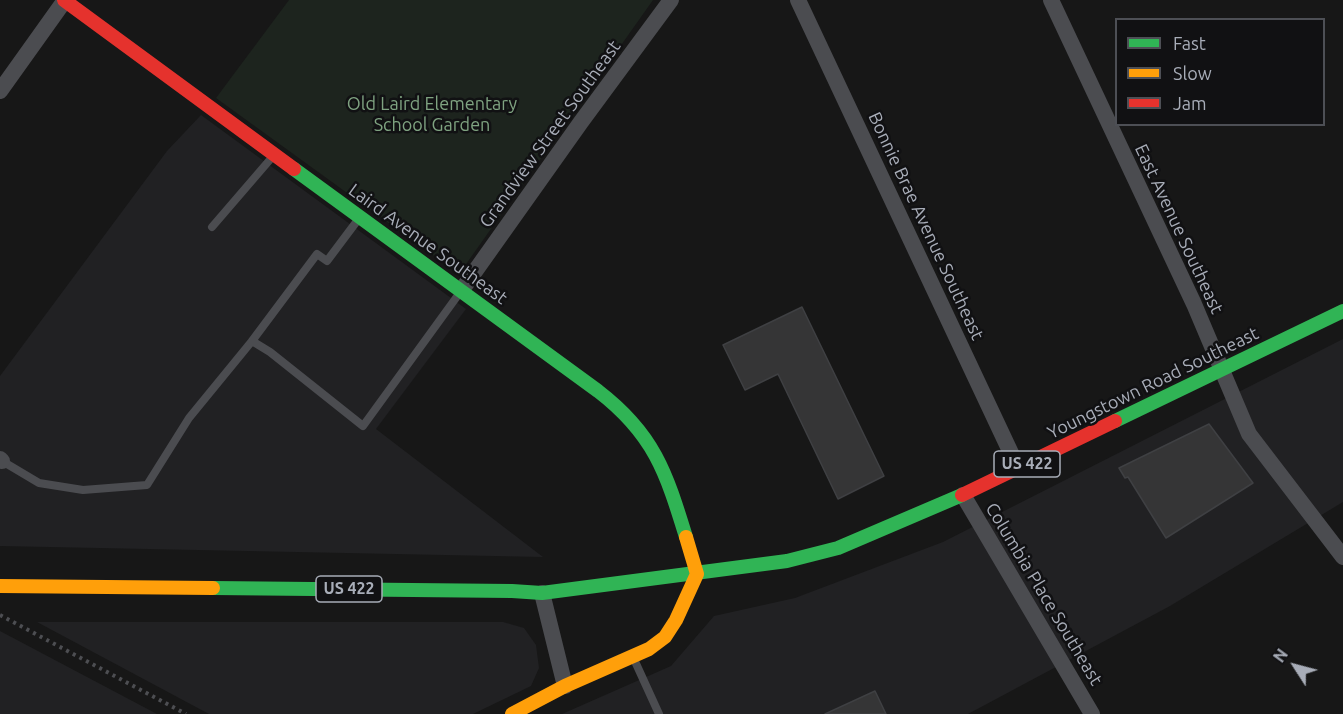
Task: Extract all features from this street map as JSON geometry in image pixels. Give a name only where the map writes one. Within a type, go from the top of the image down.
[{"type":"main road","name":"Laird Avenue Southeast","points":[[65,0],[622,410],[643,433],[659,462],[697,574]]},
{"type":"main road","name":"Youngstown Road Southeast","points":[[697,574],[787,561],[838,548],[963,495],[1343,311]]},
{"type":"main road","name":"US 422","points":[[0,586],[489,590],[542,593],[697,574]]},
{"type":"main road","points":[[512,714],[565,686],[649,650],[665,637],[676,620],[697,574]]},
{"type":"street","points":[[0,91],[65,0]]},
{"type":"street","name":"Grandview Street Southeast","points":[[461,291],[580,122],[671,0]]},
{"type":"street","name":"Bonnie Brae Avenue Southeast","points":[[798,0],[1018,468]]},
{"type":"street","name":"East Avenue Southeast","points":[[1051,0],[1194,304],[1248,434],[1343,557]]},
{"type":"street","name":"Columbia Place Southeast","points":[[963,495],[1092,714]]},
{"type":"street","points":[[542,593],[565,686]]},
{"type":"lane","points":[[212,227],[274,154]]},
{"type":"lane","points":[[1,460],[39,483],[83,490],[147,485],[189,418],[317,254],[327,261],[360,217]]},
{"type":"lane","points":[[252,340],[363,426],[461,291]]},
{"type":"lane","points":[[633,656],[659,714]]},
{"type":"path","points":[[0,615],[186,714]]},
{"type":"shaded area","points":[[201,115],[466,309],[376,429],[543,557],[0,546],[0,376],[167,151]]},
{"type":"shaded area","points":[[1343,339],[1343,502],[1170,606],[968,714],[562,714],[671,666],[714,616],[795,598],[943,542]]},
{"type":"shaded area","points":[[37,622],[503,622],[524,628],[536,645],[539,668],[531,686],[473,714],[209,714]]},
{"type":"shaded area","points":[[0,631],[157,714],[0,714]]},
{"type":"green space","name":"Old Laird Elementary School Garden","points":[[289,0],[653,0],[459,274],[216,98]]},
{"type":"building","points":[[802,307],[884,476],[838,499],[778,374],[745,390],[723,345]]},
{"type":"building","points":[[1209,424],[1253,483],[1166,538],[1128,477],[1125,478],[1119,468]]},
{"type":"building","points":[[875,691],[886,714],[825,714]]},
{"type":"traffic: fast","points":[[294,169],[617,407],[633,423],[656,456],[672,493],[686,537]]},
{"type":"traffic: fast","points":[[1115,421],[1343,311]]},
{"type":"traffic: fast","points":[[213,588],[542,593],[787,561],[838,548],[962,495]]},
{"type":"traffic: slow","points":[[512,714],[565,686],[649,649],[665,637],[676,620],[697,574],[686,537]]},
{"type":"traffic: slow","points":[[0,586],[213,588]]},
{"type":"traffic: jam","points":[[64,0],[294,169]]},
{"type":"traffic: jam","points":[[962,495],[1115,421]]}]
